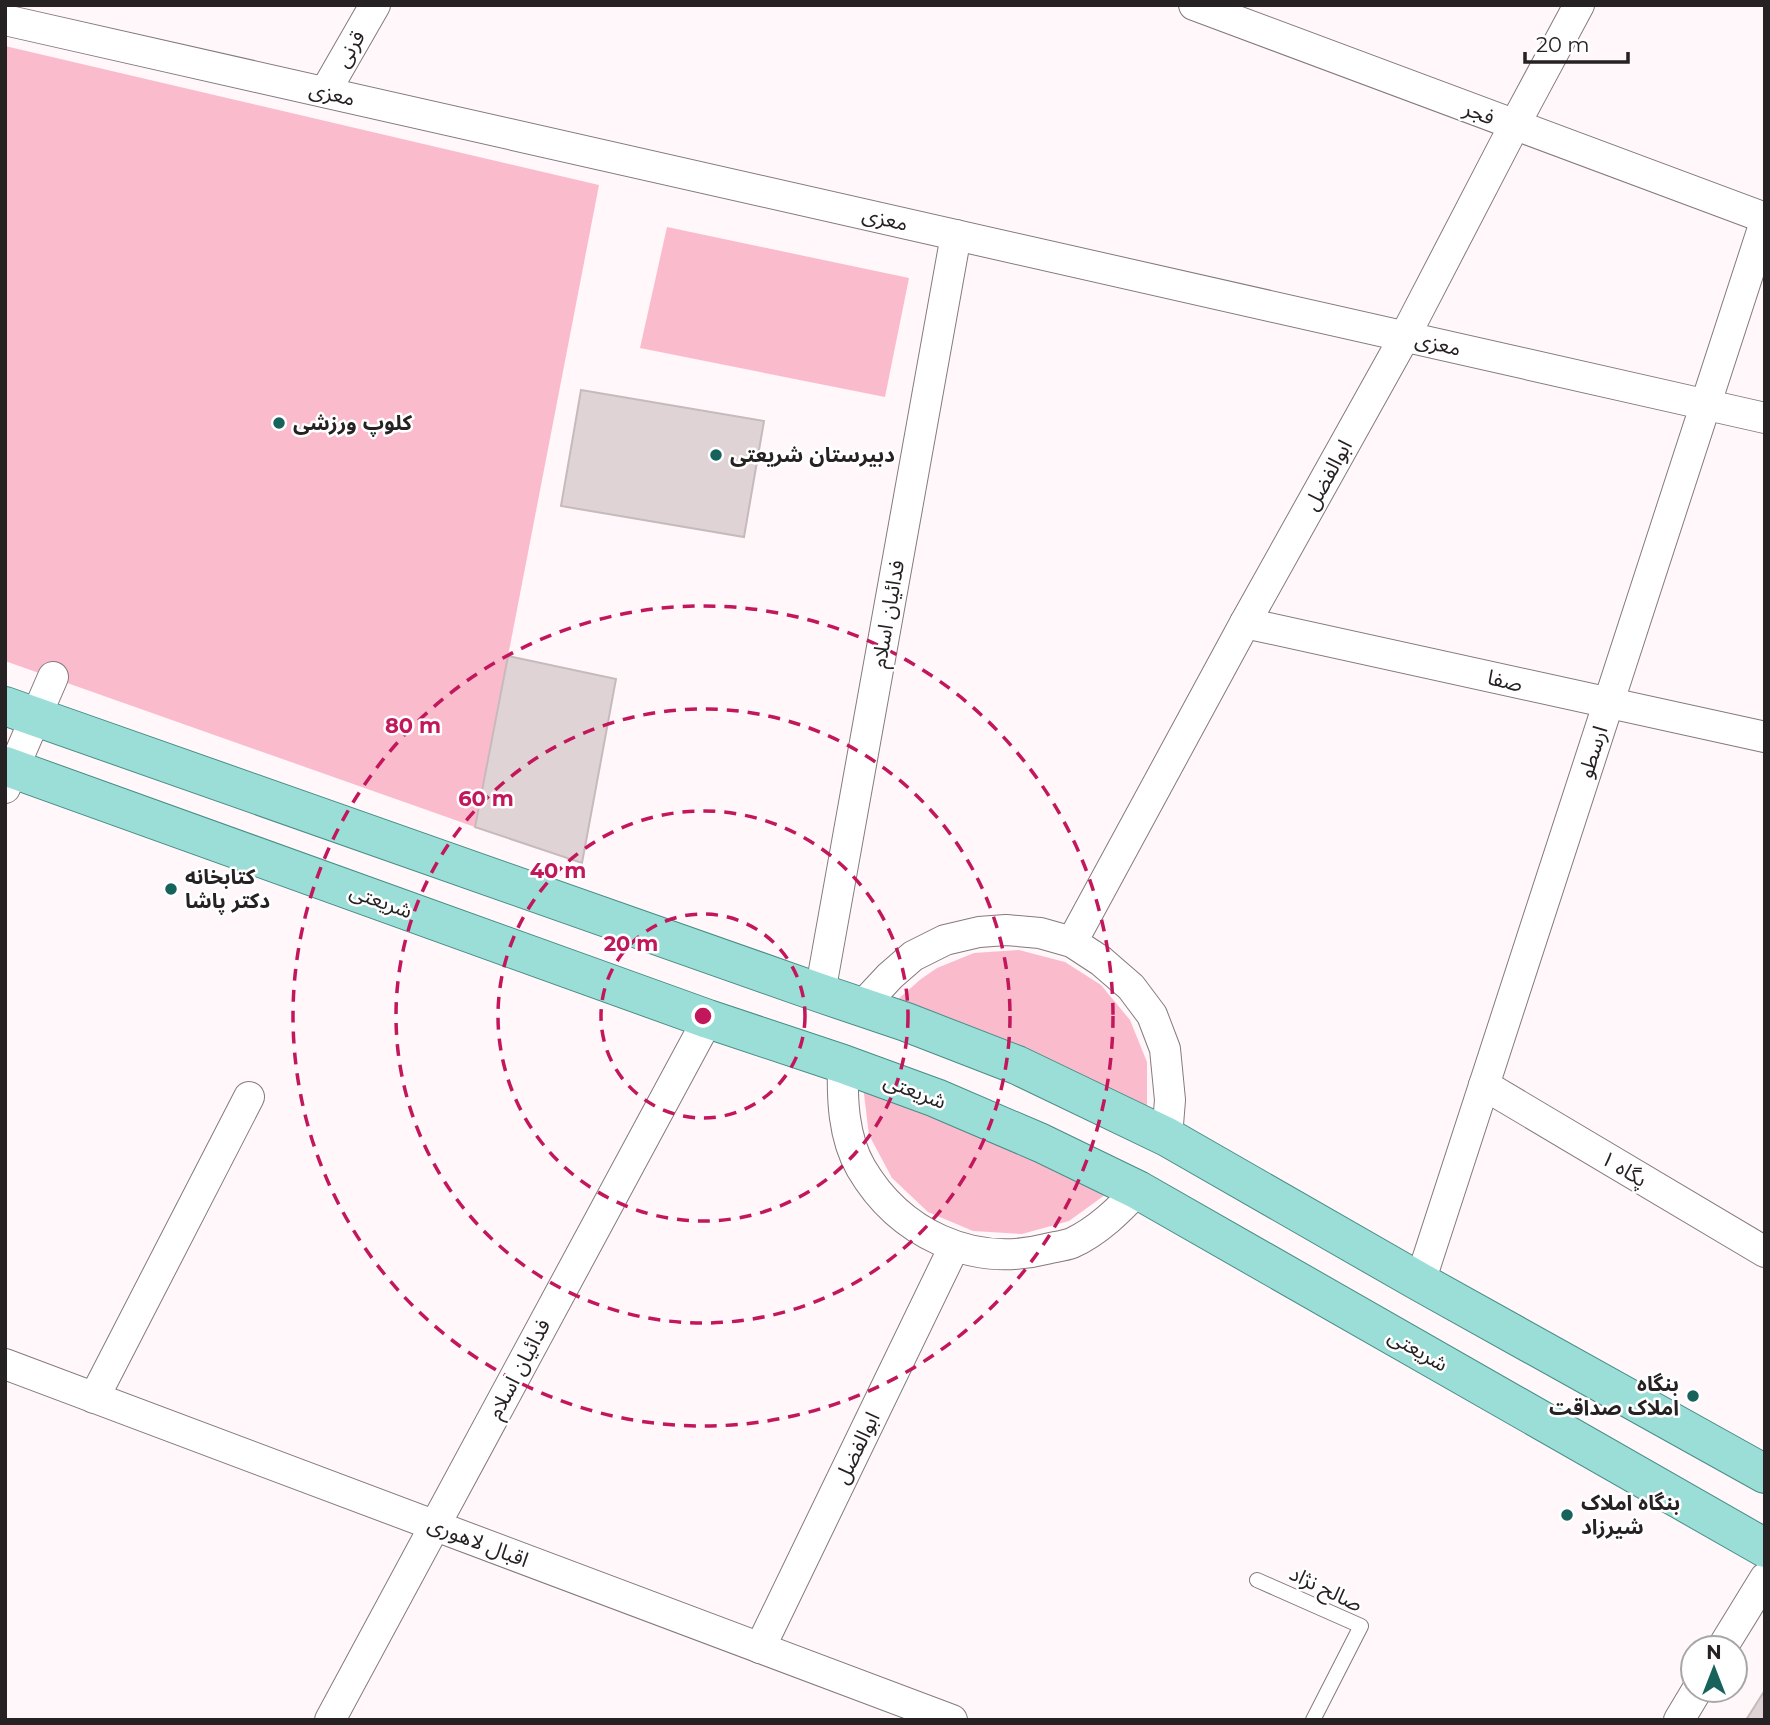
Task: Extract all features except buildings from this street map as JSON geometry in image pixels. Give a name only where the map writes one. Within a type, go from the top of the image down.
[{"type":"main road","points":[[21,711],[958,1040],[1017,1065],[1167,1137],[1420,1282],[1765,1474]]},
{"type":"main road","name":"شریعتی","points":[[8,775],[843,1064],[936,1098],[1062,1152],[1138,1190],[1765,1548]]},
{"type":"street","name":"قرنی","points":[[326,92],[375,5]]},
{"type":"street","name":"فجر","points":[[1194,5],[1765,220]]},
{"type":"street","name":"ابوالفضل","points":[[1072,942],[1405,336],[1579,5]]},
{"type":"street","name":"معزی","points":[[5,20],[1765,418]]},
{"type":"street","name":"ارسطو","points":[[1420,1282],[1765,220]]},
{"type":"street","name":"فدائیان اسلام","points":[[820,993],[956,235]]},
{"type":"street","name":"صفا","points":[[1245,623],[1765,737]]},
{"type":"street","points":[[8,775],[21,711],[52,677]]},
{"type":"street","points":[[862,1006],[913,956],[945,940],[979,932],[1006,930],[1040,933],[1072,942],[1101,961],[1131,987],[1152,1015],[1165,1049],[1170,1100],[1167,1137]]},
{"type":"street","name":"فدائیان اسلام","points":[[330,1720],[708,1019]]},
{"type":"street","points":[[843,1064],[842,1099],[848,1134],[860,1167],[886,1203],[919,1230],[954,1247],[997,1254],[1032,1253],[1072,1243],[1110,1219],[1138,1190]]},
{"type":"street","name":"پگاه ۱","points":[[1484,1085],[1765,1252]]},
{"type":"street","points":[[94,1398],[249,1097]]},
{"type":"street","name":"ابوالفضل","points":[[760,1648],[954,1247]]},
{"type":"street","name":"اقبال لاهوری","points":[[5,1364],[952,1720]]},
{"type":"street","points":[[1731,1634],[1765,1578]]},
{"type":"street","points":[[1679,1720],[1689,1704]]},
{"type":"lane","name":"صالح نژاد","points":[[1256,1580],[1361,1626],[1313,1720]]},
{"type":"shaded area","name":"کلوپ ورزشی","points":[[5,46],[599,185],[475,827],[5,661]]},
{"type":"shaded area","points":[[667,227],[909,278],[885,397],[640,348]]},
{"type":"shaded area","points":[[1019,950],[1065,962],[1101,985],[1130,1020],[1147,1062],[1147,1113],[896,1001],[937,968],[974,953]]},
{"type":"shaded area","points":[[863,1086],[1109,1192],[1069,1221],[1022,1234],[973,1231],[928,1212],[892,1178],[869,1135]]},
{"type":"place","name":"کلوپ ورزشی","points":[[279,423]]},
{"type":"place","name":"دبیرستان شریعتی","points":[[716,455]]},
{"type":"place","name":"کتابخانه دکتر پاشا","points":[[171,889]]},
{"type":"place","name":"بنگاه املاک صداقت","points":[[1693,1396]]},
{"type":"place","name":"بنگاه املاک شیرزاد","points":[[1567,1515]]}]
